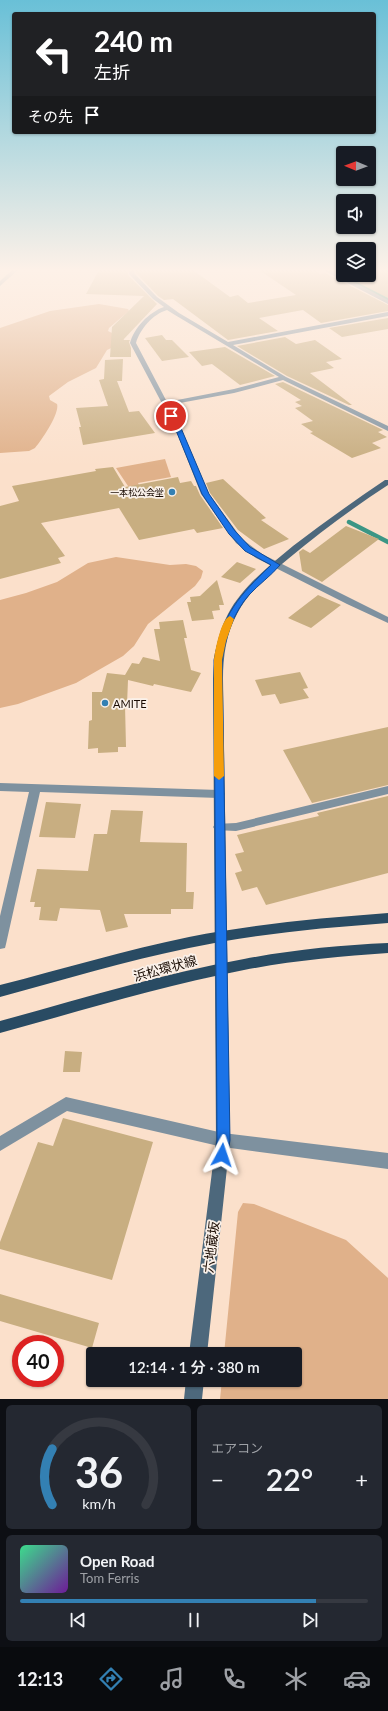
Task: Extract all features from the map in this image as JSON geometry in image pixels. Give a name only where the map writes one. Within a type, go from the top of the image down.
[{"type":"main road","name":"浜松環状線","points":[[0,991],[160,949],[220,937],[332,921],[388,918]]},
{"type":"main road","name":"浜松環状線","points":[[0,1027],[196,974],[311,954],[388,948]]},
{"type":"street","points":[[135,335],[133,343],[178,428],[205,494],[238,541],[248,549],[276,565],[388,620]]},
{"type":"street","points":[[212,335],[284,378],[388,429]]},
{"type":"street","points":[[226,344],[273,335]]},
{"type":"street","points":[[165,404],[234,391],[284,378]]},
{"type":"street","name":"六地蔵坂","points":[[199,1347],[224,1140],[220,937],[218,679],[218,660],[221,641],[227,624],[246,594],[276,565],[327,523],[388,482]]},
{"type":"street","points":[[0,787],[219,794]]},
{"type":"street","points":[[0,944],[35,788]]},
{"type":"street","points":[[220,827],[236,827],[388,790]]},
{"type":"street","points":[[0,1144],[66,1104],[224,1140],[388,1161]]},
{"type":"street","points":[[193,1399],[194,1387]]},
{"type":"shaded area","points":[[0,335],[117,335],[124,339],[122,343],[107,350],[96,368],[68,382],[49,396],[50,400],[57,404],[56,414],[46,433],[35,448],[29,451],[0,453]]},
{"type":"shaded area","points":[[165,459],[171,477],[138,483],[140,487],[130,489],[116,468]]},
{"type":"shaded area","points":[[116,557],[170,565],[186,564],[196,566],[203,571],[201,578],[195,586],[148,624],[134,646],[123,656],[76,683],[18,704],[0,708],[0,600],[57,582],[88,563]]},
{"type":"shaded area","points":[[243,1203],[254,1204],[346,1240],[388,1278],[388,1399],[220,1399],[221,1387],[302,1387],[302,1347],[225,1347],[238,1212]]},
{"type":"building","points":[[111,335],[127,335],[123,340],[130,340],[131,357],[110,357]]},
{"type":"building","points":[[162,335],[166,340],[172,340],[189,357],[162,361],[145,338]]},
{"type":"building","points":[[222,335],[254,335],[228,340]]},
{"type":"building","points":[[340,335],[352,335],[342,337]]},
{"type":"building","points":[[285,337],[296,344],[315,340],[342,359],[326,362],[334,368],[310,373],[352,405],[349,405],[287,376],[237,346]]},
{"type":"building","points":[[225,347],[275,376],[240,385],[212,364],[202,366],[189,352]]},
{"type":"building","points":[[123,359],[122,381],[117,381],[129,412],[139,411],[155,433],[83,445],[79,427],[81,427],[76,408],[108,406],[99,380],[104,379],[105,360]]},
{"type":"building","points":[[283,382],[383,430],[378,432],[387,437],[372,443],[381,448],[352,458],[310,433],[313,432],[301,424],[313,421],[295,408],[302,406],[295,402],[301,400],[275,384]]},
{"type":"building","points":[[113,467],[125,487],[178,477],[180,483],[191,481],[194,486],[196,486],[200,495],[223,528],[197,533],[194,529],[139,540],[119,508],[41,523],[65,556],[58,558],[61,563],[0,579],[0,506],[19,501],[12,486],[96,471],[95,469]]},
{"type":"building","points":[[223,479],[266,518],[261,520],[289,539],[264,549],[238,530],[210,493],[206,483]]},
{"type":"building","points":[[346,526],[379,539],[322,582],[302,571],[299,552],[303,549],[310,553]]},
{"type":"building","points":[[237,562],[256,569],[240,583],[221,577]]},
{"type":"building","points":[[217,580],[224,605],[219,605],[220,610],[212,611],[214,619],[192,621],[187,602],[191,602],[190,597],[200,596]]},
{"type":"building","points":[[318,595],[341,605],[311,628],[288,618]]},
{"type":"building","points":[[183,620],[187,638],[184,638],[191,670],[201,673],[191,692],[154,684],[153,686],[128,680],[127,705],[125,705],[126,747],[118,747],[118,752],[98,753],[98,748],[88,749],[89,721],[92,720],[92,692],[102,692],[107,673],[125,675],[132,663],[139,664],[143,657],[160,661],[154,629],[160,629],[159,622]]},
{"type":"building","points":[[300,672],[308,688],[303,689],[309,698],[280,704],[275,694],[262,696],[255,680]]},
{"type":"building","points":[[388,727],[388,785],[312,803],[283,750]]},
{"type":"building","points":[[388,796],[388,873],[266,905],[257,887],[242,891],[235,873],[242,871],[235,854],[244,852],[237,835],[319,816],[317,813]]},
{"type":"building","points":[[46,802],[81,804],[75,838],[39,837]]},
{"type":"building","points":[[111,810],[143,811],[140,842],[187,843],[186,892],[194,892],[193,909],[171,909],[171,914],[124,914],[128,927],[106,932],[100,910],[60,908],[57,921],[39,920],[41,907],[34,907],[35,902],[30,902],[37,869],[88,871],[94,834],[107,834]]},
{"type":"building","points":[[65,1051],[82,1052],[80,1072],[63,1072]]},
{"type":"building","points":[[63,1118],[153,1142],[112,1280],[0,1249],[0,1242],[38,1142],[53,1146]]},
{"type":"building","points":[[0,1294],[99,1323],[92,1347],[89,1347],[64,1340],[64,1335],[48,1335],[0,1321]]},
{"type":"waterway","points":[[349,522],[388,542]]},
{"type":"slow traffic","points":[[219,776],[218,660],[221,641],[230,619]]},
{"type":"place","name":"一本松公会堂","points":[[172,492]]},
{"type":"place","name":"AMITE","points":[[105,703]]},
{"type":"route","points":[[171,416],[178,428],[205,494],[232,533],[238,541],[248,549],[276,565],[246,594],[236,608],[227,624],[221,641],[218,660],[220,937],[224,1140],[222,1155]]}]
